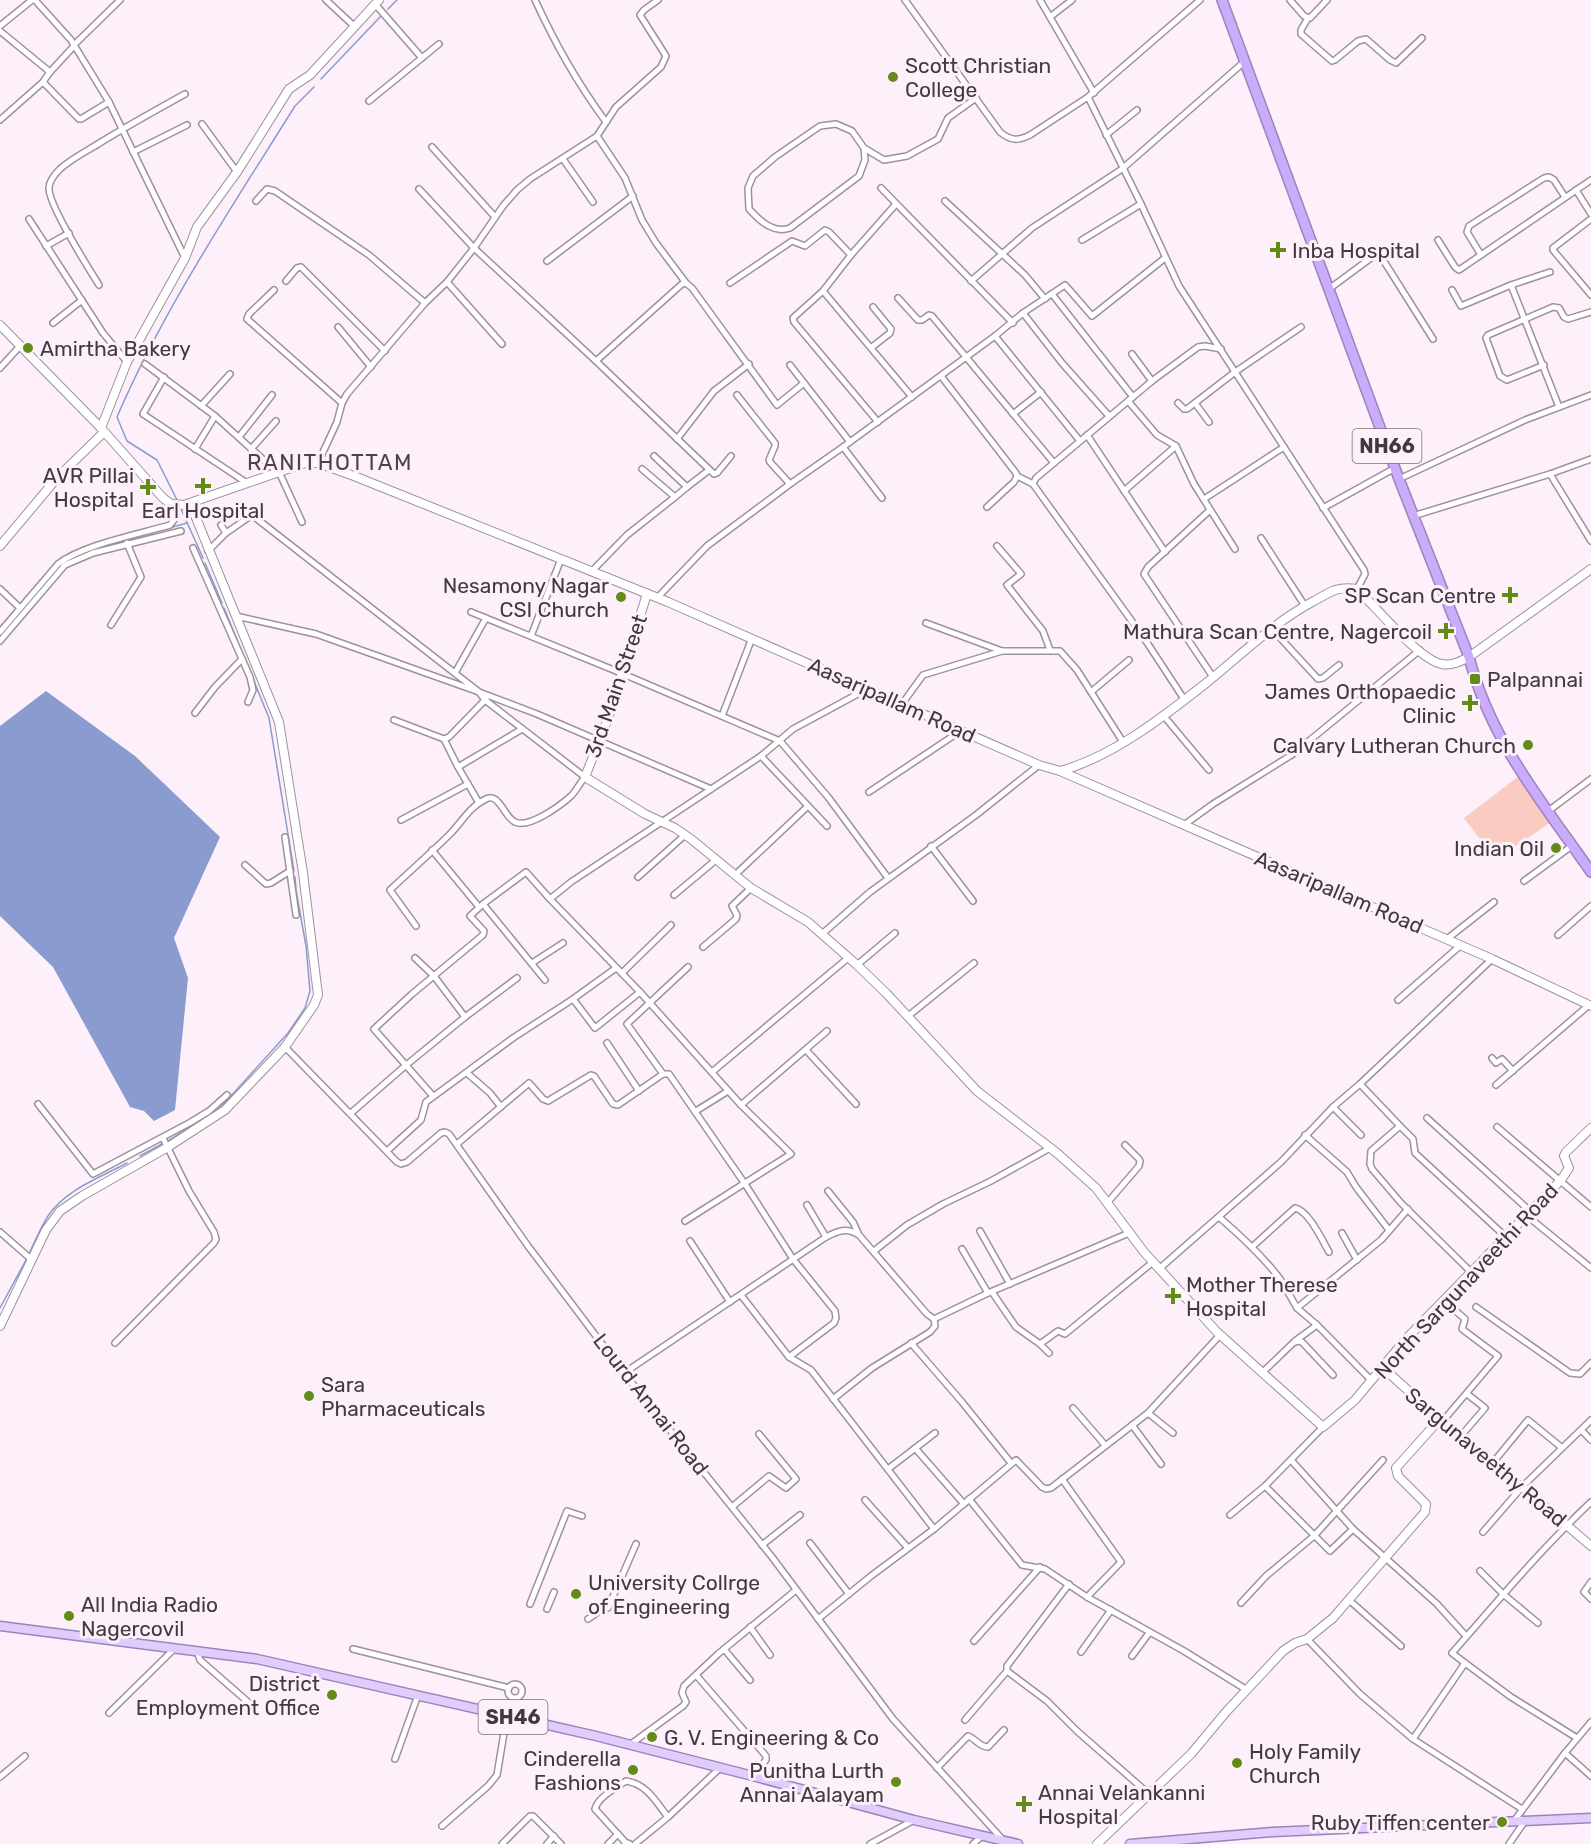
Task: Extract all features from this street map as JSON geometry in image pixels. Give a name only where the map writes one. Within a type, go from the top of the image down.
[{"type":"highway","name":"NH66","points":[[1225,2],[1244,62],[1492,723],[1547,812],[1591,872]]},
{"type":"main road","name":"SH46","points":[[0,1626],[257,1659],[631,1744],[914,1820],[1018,1844]]},
{"type":"main road","points":[[1130,1844],[1273,1832],[1591,1818]]},
{"type":"street","points":[[0,26],[34,0],[74,45],[109,102],[185,258]]},
{"type":"street","points":[[0,120],[43,82],[74,45],[120,0]]},
{"type":"street","points":[[326,0],[354,26]]},
{"type":"street","points":[[535,0],[557,46],[581,88],[606,122]]},
{"type":"street","points":[[0,325],[103,430],[166,501],[180,504],[305,463],[318,463],[347,394],[425,303],[447,282],[517,190],[530,179],[597,136],[616,107],[661,67],[666,56],[664,51],[640,15],[658,0]]},
{"type":"street","points":[[905,0],[1000,132],[1016,140],[1030,135],[1094,93],[1200,0]]},
{"type":"street","points":[[1040,0],[1094,93]]},
{"type":"street","points":[[1050,17],[1072,0]]},
{"type":"street","points":[[1290,0],[1308,18]]},
{"type":"street","points":[[1327,0],[1308,18],[1301,34],[1332,61],[1362,39],[1369,41],[1396,63],[1422,38]]},
{"type":"street","points":[[2,541],[103,430],[128,362],[185,258],[197,227],[237,172],[289,90],[310,75],[377,2],[422,58]]},
{"type":"street","points":[[0,31],[50,72]]},
{"type":"street","points":[[369,101],[439,44]]},
{"type":"street","points":[[971,281],[1032,228],[1122,169],[1244,62]]},
{"type":"street","points":[[43,82],[79,119],[109,102]]},
{"type":"street","points":[[99,285],[50,194],[51,181],[55,174],[68,163],[185,94]]},
{"type":"street","points":[[1088,97],[1179,286],[1364,570],[1365,574],[1357,590]]},
{"type":"street","points":[[864,148],[865,160],[860,176],[790,228],[784,230],[764,224],[749,209],[748,188],[753,176],[820,126],[836,124],[852,131],[864,148],[884,160],[907,156],[938,139],[948,118],[976,98]]},
{"type":"street","points":[[1106,135],[1137,110]]},
{"type":"street","points":[[202,124],[237,172]]},
{"type":"street","points":[[133,152],[187,125]]},
{"type":"street","points":[[597,136],[625,178],[642,220],[656,243],[749,364],[777,405],[804,383]]},
{"type":"street","points":[[432,147],[495,217]]},
{"type":"street","points":[[563,159],[593,201]]},
{"type":"street","points":[[1480,255],[1467,232],[1469,226],[1544,178],[1549,177],[1554,180],[1565,197]]},
{"type":"street","points":[[1438,240],[1457,270],[1591,180]]},
{"type":"street","points":[[881,188],[1013,322]]},
{"type":"street","points":[[256,201],[267,189],[275,191],[369,255],[425,303]]},
{"type":"street","points":[[419,189],[474,248],[709,471],[715,474],[731,456]]},
{"type":"street","points":[[1576,190],[1591,214]]},
{"type":"street","points":[[547,261],[633,196]]},
{"type":"street","points":[[945,201],[1029,280],[1045,299]]},
{"type":"street","points":[[878,422],[794,322],[794,315],[823,291],[896,204]]},
{"type":"street","points":[[1083,240],[1141,204]]},
{"type":"street","points":[[29,219],[103,333],[128,362]]},
{"type":"street","points":[[1591,219],[1553,248],[1565,267],[1591,295]]},
{"type":"street","points":[[730,283],[792,241],[805,246],[825,230],[851,255]]},
{"type":"street","points":[[46,246],[69,233]]},
{"type":"street","points":[[1329,289],[1375,255],[1380,255],[1433,339]]},
{"type":"street","points":[[657,598],[707,546],[941,376],[1023,313],[1065,285],[1092,316],[1165,258]]},
{"type":"street","points":[[286,281],[297,268],[303,268],[385,351]]},
{"type":"street","points":[[1452,290],[1461,306],[1550,272]]},
{"type":"street","points":[[447,282],[502,344]]},
{"type":"street","points":[[596,362],[682,284],[686,283]]},
{"type":"street","points":[[1512,285],[1559,407]]},
{"type":"street","points":[[274,290],[249,314],[247,319],[342,403]]},
{"type":"street","points":[[823,291],[912,397]]},
{"type":"street","points":[[1052,294],[1133,397]]},
{"type":"street","points":[[898,298],[918,320],[932,316],[1054,463]]},
{"type":"street","points":[[53,323],[82,300]]},
{"type":"street","points":[[872,347],[890,333],[891,329],[873,307]]},
{"type":"street","points":[[1544,365],[1507,380],[1500,376],[1486,338],[1488,335],[1553,307],[1559,308],[1564,317],[1568,319],[1591,312]]},
{"type":"street","points":[[1023,313],[1108,416]]},
{"type":"street","points":[[338,327],[371,367]]},
{"type":"street","points":[[1178,403],[1185,409],[1195,403],[1235,372],[1301,327]]},
{"type":"street","points":[[995,336],[1080,441]]},
{"type":"street","points":[[0,368],[21,345]]},
{"type":"street","points":[[1033,484],[1036,478],[1108,416],[1200,346],[1221,349]]},
{"type":"street","points":[[1132,354],[1152,381]]},
{"type":"street","points":[[145,364],[214,416],[278,472],[302,522]]},
{"type":"street","points":[[677,439],[714,392],[749,364]]},
{"type":"street","points":[[790,365],[850,442]]},
{"type":"street","points":[[201,406],[230,374]]},
{"type":"street","points":[[941,376],[1017,476],[1033,484],[1144,638],[1184,699]]},
{"type":"street","points":[[164,377],[143,414],[247,483]]},
{"type":"street","points":[[1013,414],[1041,392]]},
{"type":"street","points":[[239,437],[272,395]]},
{"type":"street","points":[[737,395],[775,442],[769,460],[790,484]]},
{"type":"street","points":[[1399,479],[1526,420],[1591,395]]},
{"type":"street","points":[[1128,401],[1157,435],[1176,446],[1194,484],[1235,549]]},
{"type":"street","points":[[1195,403],[1209,422]]},
{"type":"street","points":[[195,449],[214,416]]},
{"type":"street","points":[[251,449],[276,421]]},
{"type":"street","points":[[1087,435],[1165,552]]},
{"type":"street","points":[[1124,491],[1176,446]]},
{"type":"street","points":[[843,447],[882,498]]},
{"type":"street","points":[[1204,499],[1284,447]]},
{"type":"street","points":[[654,456],[687,487]]},
{"type":"street","points":[[1413,516],[1591,459]]},
{"type":"street","name":"Aasaripallam Road","points":[[318,463],[592,571],[752,638],[1039,765],[1060,771],[1461,945],[1590,1006]]},
{"type":"street","points":[[1323,508],[1395,468]]},
{"type":"street","points":[[642,469],[675,497]]},
{"type":"street","points":[[592,571],[627,535],[709,471]]},
{"type":"street","points":[[1550,474],[1591,541]]},
{"type":"street","points":[[987,507],[1014,482],[1017,476]]},
{"type":"street","points":[[0,641],[65,565],[172,524],[180,504]]},
{"type":"street","points":[[0,1326],[46,1230],[60,1211],[225,1110],[285,1047],[314,1005],[318,995],[303,873],[279,722],[209,554],[180,504]]},
{"type":"street","points":[[1210,510],[1144,574],[1213,677]]},
{"type":"street","points":[[200,562],[226,533],[252,515],[585,777],[645,814],[685,835],[751,888],[800,917],[857,965],[977,1091],[1050,1148],[1096,1188],[1153,1262],[1220,1335],[1323,1427],[1265,1486],[1230,1515]]},
{"type":"street","points":[[221,525],[226,533]]},
{"type":"street","points":[[0,632],[58,564],[66,558],[89,548],[181,531]]},
{"type":"street","points":[[1261,537],[1305,606]]},
{"type":"street","points":[[111,625],[141,577],[126,541]]},
{"type":"street","points":[[997,546],[1021,574],[1006,585],[1043,631],[1050,650]]},
{"type":"street","points":[[194,548],[253,690],[248,702]]},
{"type":"street","points":[[531,636],[561,559]]},
{"type":"street","points":[[1060,771],[1095,759],[1124,742],[1213,677],[1272,629],[1305,606],[1333,591],[1357,590],[1410,643],[1440,664],[1457,663],[1469,657],[1591,569]]},
{"type":"street","points":[[0,590],[20,608]]},
{"type":"street","name":"3rd Main Street","points":[[585,777],[607,721],[647,594]]},
{"type":"street","points":[[220,607],[230,603]]},
{"type":"street","points":[[471,612],[780,741],[828,797],[888,878]]},
{"type":"street","points":[[235,616],[316,634],[479,692]]},
{"type":"street","points":[[455,673],[486,618]]},
{"type":"street","points":[[926,623],[1002,651]]},
{"type":"street","points":[[1272,629],[1318,679],[1323,678],[1339,665]]},
{"type":"street","points":[[722,716],[752,638]]},
{"type":"street","points":[[1184,825],[1293,754],[1420,650]]},
{"type":"street","points":[[902,704],[923,675],[1002,651],[1060,651],[1064,653],[1124,742]]},
{"type":"street","points":[[195,713],[215,687],[242,660]]},
{"type":"street","points":[[1091,692],[1129,660]]},
{"type":"street","points":[[550,899],[571,882],[661,821],[761,756],[793,729],[868,688]]},
{"type":"street","points":[[487,698],[598,740],[711,789]]},
{"type":"street","points":[[444,739],[449,737],[487,698]]},
{"type":"street","points":[[1163,715],[1209,770]]},
{"type":"street","points":[[394,720],[444,739],[479,803]]},
{"type":"street","points":[[458,767],[522,729]]},
{"type":"street","points":[[869,792],[962,730]]},
{"type":"street","points":[[761,756],[827,826]]},
{"type":"street","points":[[822,934],[870,892],[1039,765]]},
{"type":"street","points":[[416,926],[390,890],[464,819],[469,810],[492,797],[497,800],[505,814],[515,822],[525,823],[553,810],[572,795],[585,777]]},
{"type":"street","points":[[1547,812],[1591,778]]},
{"type":"street","points":[[400,820],[468,784]]},
{"type":"street","points":[[735,875],[808,806]]},
{"type":"street","points":[[638,877],[685,835]]},
{"type":"street","points":[[285,837],[296,915]]},
{"type":"street","points":[[1524,881],[1573,845]]},
{"type":"street","points":[[931,846],[973,901]]},
{"type":"street","points":[[432,850],[545,980]]},
{"type":"street","points":[[674,895],[717,859]]},
{"type":"street","points":[[245,865],[266,884],[271,884],[290,873],[303,873]]},
{"type":"street","points":[[433,1096],[374,1029],[483,935],[484,931],[470,916],[481,905],[526,872],[640,992],[741,1105],[791,1154],[686,1221]]},
{"type":"street","points":[[703,947],[736,919],[737,915],[732,906],[751,888]]},
{"type":"street","points":[[1447,939],[1494,902]]},
{"type":"street","points":[[1558,935],[1591,906]]},
{"type":"street","points":[[622,974],[671,925]]},
{"type":"street","points":[[857,965],[896,933]]},
{"type":"street","points":[[532,963],[563,943]]},
{"type":"street","points":[[1398,1000],[1461,945]]},
{"type":"street","points":[[415,958],[434,976],[465,1017]]},
{"type":"street","points":[[712,1072],[848,958]]},
{"type":"street","points":[[1159,1269],[1281,1162],[1333,1107],[1492,959]]},
{"type":"street","points":[[907,1017],[974,963]]},
{"type":"street","points":[[663,1074],[627,1024],[688,967]]},
{"type":"street","points":[[387,1151],[421,1120],[424,1104],[433,1096],[616,968]]},
{"type":"street","points":[[351,1113],[465,1017],[517,978]]},
{"type":"street","points":[[573,999],[595,1028],[640,992]]},
{"type":"street","points":[[1496,1085],[1590,1006]]},
{"type":"street","points":[[741,1105],[827,1031]]},
{"type":"street","points":[[607,1043],[639,1091]]},
{"type":"street","points":[[285,1047],[401,1164],[407,1162],[441,1133],[449,1134],[457,1144],[527,1084],[532,1084],[543,1100],[548,1101],[588,1075],[594,1076],[615,1105],[667,1073],[696,1111],[793,1259],[831,1305],[836,1318],[834,1323],[789,1357]]},
{"type":"street","points":[[806,1050],[856,1104]]},
{"type":"street","points":[[1492,1058],[1496,1063],[1502,1059],[1513,1071]]},
{"type":"street","points":[[467,1073],[486,1089],[501,1107]]},
{"type":"street","points":[[1360,1084],[1413,1139],[1415,1154],[1506,1237]]},
{"type":"street","points":[[696,1111],[729,1091]]},
{"type":"street","points":[[38,1104],[92,1173],[98,1173],[209,1111],[226,1095]]},
{"type":"street","points":[[1333,1107],[1361,1135]]},
{"type":"street","points":[[1427,1118],[1528,1213],[1591,1268]]},
{"type":"street","points":[[1400,1126],[1371,1151],[1372,1169],[1471,1272]]},
{"type":"street","points":[[1497,1127],[1591,1207]]},
{"type":"street","name":"North Sargunaveethi Road","points":[[1323,1427],[1355,1400],[1406,1339],[1561,1180],[1568,1170],[1564,1156],[1566,1152],[1591,1128]]},
{"type":"street","points":[[1305,1136],[1347,1172],[1389,1230]]},
{"type":"street","points":[[115,1343],[216,1239],[163,1138]]},
{"type":"street","name":"Lourd Annai Road","points":[[457,1144],[507,1217],[624,1373],[762,1545],[892,1719],[1004,1841]]},
{"type":"street","points":[[1108,1203],[1139,1166],[1139,1159],[1125,1145]]},
{"type":"street","points":[[874,1251],[907,1225],[1050,1148]]},
{"type":"street","points":[[131,1155],[137,1165]]},
{"type":"street","points":[[828,1191],[853,1222],[859,1234],[927,1314],[934,1319],[935,1326],[934,1329],[872,1368],[833,1399]]},
{"type":"street","points":[[807,1205],[826,1237]]},
{"type":"street","points":[[1252,1246],[1298,1208],[1304,1212],[1329,1252]]},
{"type":"street","points":[[1297,1308],[1381,1240],[1408,1209]]},
{"type":"street","points":[[1219,1217],[1252,1246],[1281,1280],[1297,1308],[1317,1324],[1372,1381]]},
{"type":"street","points":[[624,1373],[826,1237],[840,1230],[859,1234]]},
{"type":"street","points":[[0,1232],[32,1260]]},
{"type":"street","points":[[980,1232],[1010,1284]]},
{"type":"street","points":[[934,1319],[1129,1233]]},
{"type":"street","points":[[1342,1233],[1357,1260]]},
{"type":"street","points":[[690,1241],[730,1302]]},
{"type":"street","points":[[962,1249],[990,1293],[1016,1327],[1040,1344],[1048,1353]]},
{"type":"street","points":[[1040,1344],[1058,1332],[1065,1334],[1153,1262]]},
{"type":"street","points":[[741,1294],[789,1357],[811,1370],[934,1529]]},
{"type":"street","points":[[1096,1844],[1191,1754],[1283,1651],[1307,1639],[1333,1618],[1425,1512],[1426,1504],[1398,1476],[1396,1468],[1467,1394],[1498,1356],[1461,1329],[1465,1319],[1443,1300]]},
{"type":"street","points":[[1476,1307],[1570,1374],[1580,1374],[1591,1363]]},
{"type":"street","points":[[1263,1372],[1295,1341],[1317,1324]]},
{"type":"street","points":[[818,1619],[934,1529],[1016,1460],[1042,1487],[1051,1488],[1148,1413],[1220,1335]]},
{"type":"street","points":[[1295,1341],[1302,1342],[1333,1375]]},
{"type":"street","points":[[911,1343],[1011,1463]]},
{"type":"street","name":"Sargunaveethy Road","points":[[1382,1367],[1491,1465],[1522,1487],[1591,1546]]},
{"type":"street","points":[[1460,1437],[1485,1408],[1467,1394]]},
{"type":"street","points":[[1072,1408],[1105,1445]]},
{"type":"street","points":[[1148,1413],[1173,1433]]},
{"type":"street","points":[[1491,1465],[1528,1420],[1561,1447]]},
{"type":"street","points":[[1484,1532],[1522,1487],[1591,1420]]},
{"type":"street","points":[[1132,1425],[1161,1464]]},
{"type":"street","points":[[1581,1430],[1591,1440]]},
{"type":"street","points":[[888,1469],[935,1433]]},
{"type":"street","points":[[732,1507],[769,1476],[786,1488],[796,1479],[759,1434]]},
{"type":"street","points":[[915,1448],[966,1502],[1017,1562],[1028,1567],[1040,1567],[1086,1597],[1184,1651],[1246,1690]]},
{"type":"street","points":[[1291,1460],[1353,1529],[1437,1605],[1466,1636]]},
{"type":"street","points":[[1241,1603],[1266,1576],[1314,1536],[1383,1460]]},
{"type":"street","points":[[1062,1479],[1121,1562],[1086,1597]]},
{"type":"street","points":[[1265,1486],[1330,1551],[1353,1529]]},
{"type":"street","points":[[865,1500],[908,1548]]},
{"type":"street","points":[[1577,1738],[1518,1702],[1452,1653],[1503,1594],[1591,1502]]},
{"type":"street","points":[[530,1604],[567,1511],[582,1516]]},
{"type":"street","points":[[762,1545],[800,1515]]},
{"type":"street","points":[[810,1543],[849,1594]]},
{"type":"street","points":[[588,1619],[608,1608],[636,1544]]},
{"type":"street","points":[[974,1641],[1040,1567]]},
{"type":"street","points":[[1480,1571],[1538,1623]]},
{"type":"street","points":[[1591,1582],[1584,1592],[1591,1599]]},
{"type":"street","points":[[965,1720],[1007,1671],[1007,1666],[1069,1584]]},
{"type":"street","points":[[631,1744],[683,1706],[686,1702],[682,1690],[696,1675],[796,1590]]},
{"type":"street","points":[[548,1609],[554,1592]]},
{"type":"street","points":[[1349,1600],[1401,1646]]},
{"type":"street","points":[[1081,1652],[1111,1610]]},
{"type":"street","points":[[750,1627],[770,1655]]},
{"type":"street","points":[[1132,1656],[1149,1633]]},
{"type":"street","points":[[1307,1639],[1360,1694],[1413,1739],[1522,1809]]},
{"type":"street","points":[[109,1713],[174,1648]]},
{"type":"street","points":[[353,1649],[509,1688],[516,1683],[522,1694],[513,1698]]},
{"type":"street","points":[[724,1649],[750,1680]]},
{"type":"street","points":[[197,1651],[200,1660],[248,1702]]},
{"type":"street","points":[[1413,1739],[1465,1664]]},
{"type":"street","points":[[1007,1671],[1047,1701],[1077,1731],[1149,1794]]},
{"type":"street","points":[[696,1675],[766,1756],[766,1760],[753,1776]]},
{"type":"street","points":[[509,1688],[509,1693],[513,1698]]},
{"type":"street","points":[[395,1760],[418,1695]]},
{"type":"street","points":[[442,1826],[497,1775],[507,1716],[513,1698]]},
{"type":"street","points":[[1514,1821],[1591,1722]]},
{"type":"street","points":[[937,1768],[968,1736],[987,1747],[1004,1730]]},
{"type":"street","points":[[1565,1753],[1591,1776]]},
{"type":"street","points":[[0,1777],[24,1756]]},
{"type":"street","points":[[635,1844],[668,1817],[721,1767]]},
{"type":"street","points":[[630,1844],[598,1814],[595,1807],[626,1781],[640,1785],[647,1790],[668,1817]]},
{"type":"street","points":[[502,1844],[530,1816],[536,1817],[561,1844]]},
{"type":"street","points":[[870,1844],[914,1820]]},
{"type":"street","points":[[1509,1844],[1525,1820]]},
{"type":"street","points":[[608,1844],[618,1834]]},
{"type":"street","points":[[547,1844],[554,1836]]},
{"type":"street","points":[[973,1844],[982,1836]]},
{"type":"shaded area","points":[[1519,776],[1551,822],[1496,860],[1464,818]]},
{"type":"water","points":[[46,691],[135,756],[220,837],[174,938],[188,978],[175,1110],[154,1121],[144,1111],[130,1107],[53,967],[0,916],[0,726]]},
{"type":"waterway","points":[[388,9],[397,0]]},
{"type":"waterway","points":[[321,79],[381,16]]},
{"type":"waterway","points":[[178,502],[157,460],[127,441],[117,417],[156,337],[200,258],[295,106],[314,87]]},
{"type":"waterway","points":[[181,509],[203,558]]},
{"type":"waterway","points":[[91,550],[187,523]]},
{"type":"waterway","points":[[205,563],[222,603]]},
{"type":"waterway","points":[[224,608],[269,718],[294,871]]},
{"type":"waterway","points":[[168,1141],[220,1108],[288,1033],[305,1008],[310,991],[306,946],[295,877]]},
{"type":"waterway","points":[[140,1156],[162,1144]]},
{"type":"waterway","points":[[29,1254],[40,1229],[55,1207],[74,1191],[127,1163]]},
{"type":"waterway","points":[[0,1308],[26,1260]]},
{"type":"place","name":"Scott Christian College","points":[[893,77]]},
{"type":"place","name":"Inba Hospital","points":[[1278,250]]},
{"type":"place","name":"Amirtha Bakery","points":[[28,348]]},
{"type":"place","name":"Earl Hospital","points":[[203,486]]},
{"type":"place","name":"AVR Pillai Hospital","points":[[148,487]]},
{"type":"place","name":"SP Scan Centre","points":[[1510,595]]},
{"type":"place","name":"Nesamony Nagar CSI Church","points":[[621,597]]},
{"type":"place","name":"Mathura Scan Centre, Nagercoil","points":[[1446,631]]},
{"type":"place","name":"Palpannai","points":[[1475,679]]},
{"type":"place","name":"James Orthopaedic Clinic","points":[[1470,703]]},
{"type":"place","name":"Calvary Lutheran Church","points":[[1528,745]]},
{"type":"place","name":"Indian Oil","points":[[1556,848]]},
{"type":"place","name":"Mother Therese Hospital","points":[[1173,1296]]},
{"type":"place","name":"Sara Pharmaceuticals","points":[[309,1396]]},
{"type":"place","name":"University Collrge of Engineering","points":[[576,1594]]},
{"type":"place","name":"All India Radio Nagercovil","points":[[69,1616]]},
{"type":"place","name":"District Employment Office","points":[[332,1695]]},
{"type":"place","name":"G. V. Engineering & Co","points":[[652,1737]]},
{"type":"place","name":"Holy Family Church","points":[[1237,1763]]},
{"type":"place","name":"Cinderella Fashions","points":[[633,1770]]},
{"type":"place","name":"Punitha Lurth Annai Aalayam","points":[[896,1782]]},
{"type":"place","name":"Annai Velankanni Hospital","points":[[1024,1804]]},
{"type":"place","name":"Ruby Tiffen center","points":[[1502,1822]]},
{"type":"district","name":"RANITHOTTAM","points":[[330,462]]}]
